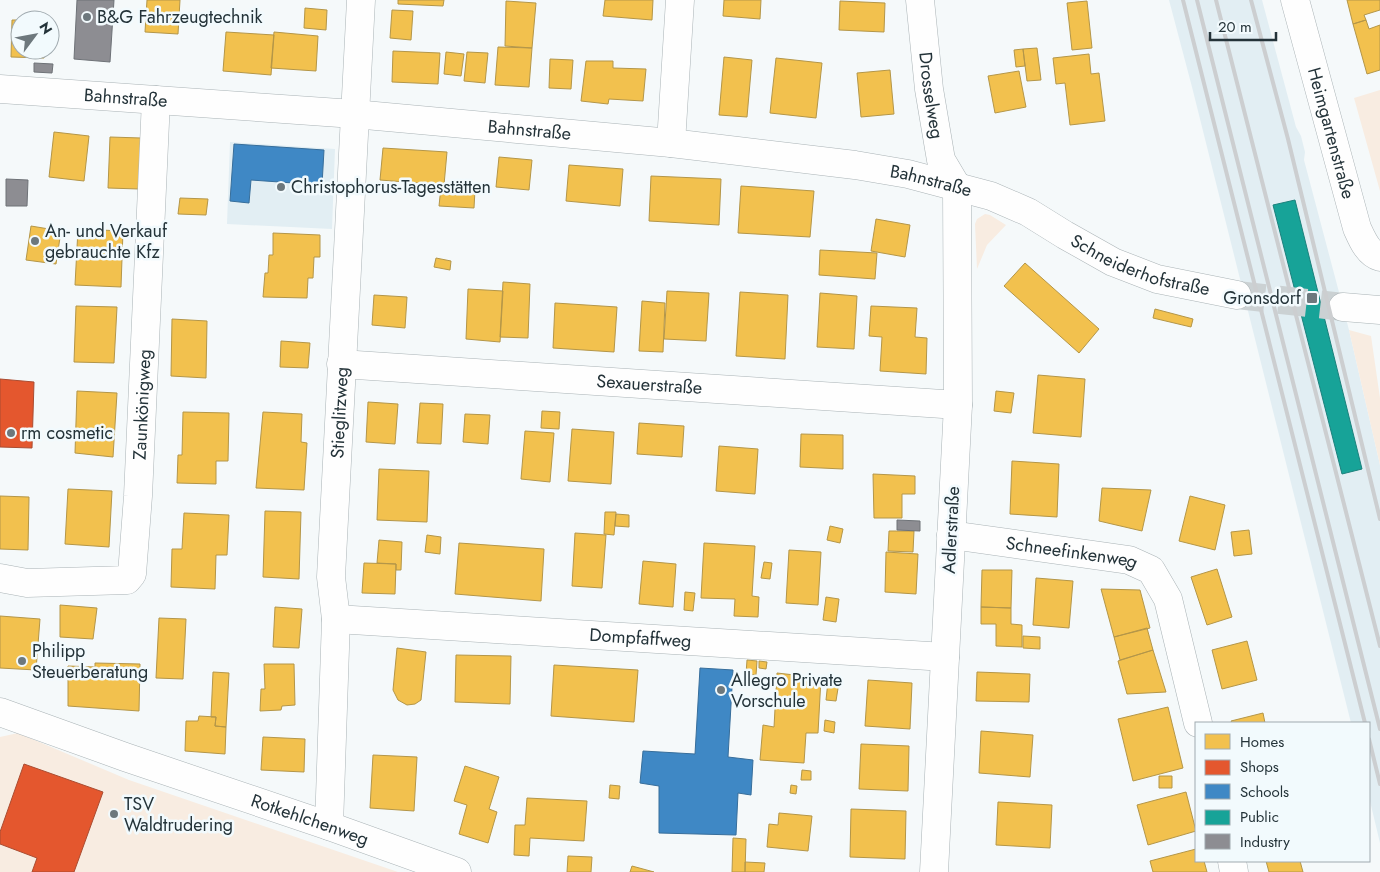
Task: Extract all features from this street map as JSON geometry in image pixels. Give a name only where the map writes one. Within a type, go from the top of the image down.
[{"type":"street","name":"Stieglitzweg","points":[[329,826],[336,619],[331,577],[361,0]]},
{"type":"street","points":[[671,143],[680,0]]},
{"type":"street","name":"Drosselweg","points":[[920,0],[929,89],[941,160],[957,187]]},
{"type":"street","name":"Heimgartenstraße","points":[[1295,0],[1357,228],[1365,245],[1376,256],[1380,256]]},
{"type":"street","name":"Bahnstraße","points":[[0,90],[354,114],[671,143],[855,165],[908,174],[991,196],[1021,208],[1048,225]]},
{"type":"street","name":"Zaunkönigweg","points":[[0,578],[27,583],[127,580],[132,574],[138,496],[156,100]]},
{"type":"street","name":"Adlerstraße","points":[[934,872],[958,405],[957,187]]},
{"type":"street","name":"Schneiderhofstraße","points":[[1048,225],[1113,262],[1157,279],[1237,295]]},
{"type":"street","points":[[1343,307],[1380,310]]},
{"type":"street","name":"Sexauerstraße","points":[[341,364],[958,405]]},
{"type":"street","name":"Schneefinkenweg","points":[[951,535],[1129,560],[1151,570],[1168,599],[1198,722]]},
{"type":"street","name":"Dompfaffweg","points":[[336,619],[945,657]]},
{"type":"street","name":"Rotkehlchenweg","points":[[6,719],[329,826],[457,872]]},
{"type":"shaded area","points":[[1169,0],[1262,0],[1296,127],[1301,136],[1305,152],[1304,160],[1349,330],[1380,465],[1380,843],[1370,801],[1370,722],[1351,722]]},
{"type":"shaded area","points":[[1380,90],[1380,191],[1354,98]]},
{"type":"shaded area","name":"Christophorus-Tagesstätten","points":[[230,142],[335,149],[332,229],[227,224]]},
{"type":"shaded area","points":[[985,214],[1006,225],[987,245],[977,269],[975,224],[977,219]]},
{"type":"shaded area","points":[[1349,330],[1371,336],[1380,398],[1380,465]]},
{"type":"shaded area","name":"TSV Waldtrudering","points":[[18,733],[129,780],[398,872],[0,872],[0,737]]},
{"type":"building: Homes","points":[[147,0],[180,0],[178,34],[145,32]]},
{"type":"building: Homes","points":[[398,0],[444,0],[443,6],[398,4]]},
{"type":"building: Homes","points":[[605,0],[653,0],[652,20],[603,16]]},
{"type":"building: Homes","points":[[724,0],[761,0],[760,19],[723,16]]},
{"type":"building: Homes","points":[[1347,0],[1380,0],[1380,10],[1364,15],[1366,20],[1353,24]]},
{"type":"building: Homes","points":[[506,1],[536,3],[532,48],[505,46]]},
{"type":"building: Homes","points":[[840,1],[885,3],[884,32],[839,30]]},
{"type":"building: Homes","points":[[1087,1],[1092,48],[1072,50],[1067,3]]},
{"type":"building: Homes","points":[[305,8],[327,10],[326,30],[304,28]]},
{"type":"building: Homes","points":[[392,10],[413,11],[411,40],[390,38]]},
{"type":"building: Homes","points":[[1366,20],[1369,29],[1380,25],[1380,70],[1367,74],[1353,24]]},
{"type":"building: Homes","points":[[226,32],[274,35],[271,75],[223,71]]},
{"type":"building: Homes","points":[[274,32],[318,36],[316,71],[271,68]]},
{"type":"building: Homes","points":[[498,47],[532,48],[529,87],[495,85]]},
{"type":"building: Homes","points":[[1037,48],[1041,80],[1027,81],[1023,49]]},
{"type":"building: Homes","points":[[1023,49],[1025,66],[1016,67],[1014,50]]},
{"type":"building: Homes","points":[[393,51],[440,53],[438,84],[392,82]]},
{"type":"building: Homes","points":[[446,52],[464,54],[461,76],[444,74]]},
{"type":"building: Homes","points":[[467,52],[488,53],[485,83],[464,81]]},
{"type":"building: Homes","points":[[1089,54],[1091,74],[1099,73],[1105,121],[1070,125],[1065,83],[1056,84],[1053,58]]},
{"type":"building: Homes","points":[[724,57],[752,60],[747,117],[719,115]]},
{"type":"building: Homes","points":[[776,58],[822,63],[816,118],[770,113]]},
{"type":"building: Homes","points":[[550,59],[573,60],[571,89],[549,88]]},
{"type":"building: Homes","points":[[586,61],[613,61],[613,68],[646,69],[643,101],[609,99],[608,104],[581,101]]},
{"type":"building: Homes","points":[[890,70],[894,114],[861,117],[857,73]]},
{"type":"building: Homes","points":[[1019,71],[1026,107],[995,113],[988,76]]},
{"type":"building: Homes","points":[[54,132],[89,136],[84,181],[49,177]]},
{"type":"building: Homes","points":[[110,137],[141,138],[139,189],[108,188]]},
{"type":"building: Homes","points":[[383,148],[447,152],[444,185],[380,180]]},
{"type":"building: Homes","points":[[499,157],[532,160],[529,190],[496,187]]},
{"type":"building: Homes","points":[[569,165],[623,169],[620,206],[566,201]]},
{"type":"building: Homes","points":[[651,176],[721,179],[719,225],[649,221]]},
{"type":"building: Homes","points":[[741,186],[814,191],[810,237],[738,233]]},
{"type":"building: Homes","points":[[441,187],[475,190],[474,208],[439,206]]},
{"type":"building: Homes","points":[[180,198],[208,199],[206,215],[178,214]]},
{"type":"building: Homes","points":[[876,219],[910,225],[905,257],[871,251]]},
{"type":"building: Homes","points":[[31,226],[61,231],[56,264],[26,260]]},
{"type":"building: Homes","points":[[78,229],[123,231],[121,287],[75,285]]},
{"type":"building: Homes","points":[[273,233],[320,235],[320,257],[314,257],[313,278],[308,278],[307,298],[263,297],[265,273],[268,273],[269,255],[273,255]]},
{"type":"building: Homes","points":[[820,250],[877,253],[875,279],[819,275]]},
{"type":"building: Homes","points":[[436,258],[451,261],[450,270],[434,267]]},
{"type":"building: Homes","points":[[1025,263],[1099,329],[1079,353],[1004,286]]},
{"type":"building: Homes","points":[[503,282],[530,284],[528,338],[500,337]]},
{"type":"building: Homes","points":[[468,289],[503,291],[500,342],[466,339]]},
{"type":"building: Homes","points":[[667,291],[709,293],[706,341],[664,339]]},
{"type":"building: Homes","points":[[740,292],[788,295],[785,359],[736,356]]},
{"type":"building: Homes","points":[[820,293],[857,296],[854,349],[817,347]]},
{"type":"building: Homes","points":[[374,295],[407,297],[405,328],[372,325]]},
{"type":"building: Homes","points":[[642,301],[665,303],[663,352],[639,351]]},
{"type":"building: Homes","points":[[555,303],[617,307],[614,352],[553,348]]},
{"type":"building: Homes","points":[[76,306],[117,307],[114,363],[74,362]]},
{"type":"building: Homes","points":[[871,306],[917,308],[915,337],[927,338],[926,374],[880,371],[882,337],[869,336]]},
{"type":"building: Homes","points":[[1155,309],[1193,319],[1191,327],[1153,318]]},
{"type":"building: Homes","points":[[172,319],[207,321],[206,378],[171,376]]},
{"type":"building: Homes","points":[[281,341],[310,343],[308,368],[280,367]]},
{"type":"building: Homes","points":[[1038,375],[1085,379],[1081,437],[1033,433]]},
{"type":"building: Homes","points":[[77,391],[117,393],[113,457],[75,453]]},
{"type":"building: Homes","points":[[996,391],[1014,393],[1011,413],[994,411]]},
{"type":"building: Homes","points":[[368,402],[398,404],[395,444],[366,442]]},
{"type":"building: Homes","points":[[420,403],[443,404],[441,444],[417,443]]},
{"type":"building: Homes","points":[[542,411],[560,412],[559,429],[541,428]]},
{"type":"building: Homes","points":[[183,412],[229,413],[228,461],[216,461],[216,484],[177,483],[178,455],[182,455]]},
{"type":"building: Homes","points":[[263,412],[302,414],[301,442],[307,443],[304,490],[256,488]]},
{"type":"building: Homes","points":[[465,414],[490,415],[488,444],[463,442]]},
{"type":"building: Homes","points":[[639,423],[684,426],[682,457],[637,454]]},
{"type":"building: Homes","points":[[572,429],[614,432],[611,484],[568,481]]},
{"type":"building: Homes","points":[[525,431],[554,433],[550,482],[521,479]]},
{"type":"building: Homes","points":[[801,434],[843,435],[843,469],[800,467]]},
{"type":"building: Homes","points":[[719,446],[758,449],[755,494],[716,491]]},
{"type":"building: Homes","points":[[1012,461],[1059,464],[1057,517],[1010,514]]},
{"type":"building: Homes","points":[[379,469],[429,471],[427,522],[377,520]]},
{"type":"building: Homes","points":[[873,474],[915,476],[915,494],[902,494],[902,518],[874,518]]},
{"type":"building: Homes","points":[[1102,488],[1151,490],[1142,531],[1099,521]]},
{"type":"building: Homes","points":[[68,489],[112,491],[109,547],[65,544]]},
{"type":"building: Homes","points":[[0,496],[29,497],[28,550],[0,549]]},
{"type":"building: Homes","points":[[1190,496],[1225,505],[1215,550],[1179,541]]},
{"type":"building: Homes","points":[[265,511],[301,512],[299,579],[263,577]]},
{"type":"building: Homes","points":[[605,512],[616,512],[614,535],[604,534]]},
{"type":"building: Homes","points":[[184,513],[229,515],[227,555],[216,555],[215,589],[171,587],[172,549],[182,549]]},
{"type":"building: Homes","points":[[616,514],[629,515],[629,527],[615,526]]},
{"type":"building: Homes","points":[[830,526],[843,529],[840,543],[827,540]]},
{"type":"building: Homes","points":[[1249,530],[1252,554],[1234,556],[1231,532]]},
{"type":"building: Homes","points":[[889,531],[914,531],[913,552],[888,551]]},
{"type":"building: Homes","points":[[575,533],[606,535],[602,588],[572,586]]},
{"type":"building: Homes","points":[[427,535],[441,537],[440,554],[425,552]]},
{"type":"building: Homes","points":[[379,540],[402,542],[401,570],[396,570],[396,564],[377,563]]},
{"type":"building: Homes","points":[[459,543],[544,549],[541,601],[455,594]]},
{"type":"building: Homes","points":[[704,543],[755,546],[752,596],[759,597],[758,617],[734,616],[735,599],[701,598]]},
{"type":"building: Homes","points":[[789,550],[821,552],[818,605],[786,603]]},
{"type":"building: Homes","points":[[886,552],[918,554],[916,594],[885,592]]},
{"type":"building: Homes","points":[[643,561],[676,564],[673,607],[639,604]]},
{"type":"building: Homes","points":[[764,562],[772,563],[770,579],[761,578]]},
{"type":"building: Homes","points":[[364,563],[396,564],[395,594],[362,593]]},
{"type":"building: Homes","points":[[1217,569],[1232,617],[1207,625],[1191,577]]},
{"type":"building: Homes","points":[[982,570],[1012,570],[1011,608],[981,607]]},
{"type":"building: Homes","points":[[1036,578],[1073,581],[1069,628],[1033,625]]},
{"type":"building: Homes","points":[[1101,589],[1140,590],[1150,628],[1114,637]]},
{"type":"building: Homes","points":[[685,592],[695,593],[693,611],[684,610]]},
{"type":"building: Homes","points":[[826,597],[839,599],[836,622],[823,620]]},
{"type":"building: Homes","points":[[60,605],[97,608],[93,639],[60,637]]},
{"type":"building: Homes","points":[[275,607],[302,609],[299,648],[273,647]]},
{"type":"building: Homes","points":[[981,607],[1011,608],[1011,624],[1022,625],[1022,647],[996,646],[996,624],[981,624]]},
{"type":"building: Homes","points":[[0,616],[40,619],[36,670],[0,668]]},
{"type":"building: Homes","points":[[159,618],[186,619],[183,679],[156,678]]},
{"type":"building: Homes","points":[[1147,628],[1153,650],[1120,660],[1114,637]]},
{"type":"building: Homes","points":[[1023,636],[1040,637],[1040,649],[1023,648]]},
{"type":"building: Homes","points":[[1247,641],[1257,680],[1222,689],[1212,650]]},
{"type":"building: Homes","points":[[397,648],[426,652],[421,700],[415,704],[407,705],[398,700],[393,690]]},
{"type":"building: Homes","points":[[1153,650],[1166,692],[1127,694],[1118,661]]},
{"type":"building: Homes","points":[[456,655],[511,656],[510,704],[455,702]]},
{"type":"building: Homes","points":[[747,660],[757,661],[756,675],[746,674]]},
{"type":"building: Homes","points":[[759,661],[767,662],[766,669],[759,668]]},
{"type":"building: Homes","points":[[95,663],[140,664],[139,711],[68,706],[68,666],[95,667]]},
{"type":"building: Homes","points":[[264,664],[294,664],[295,705],[282,706],[281,710],[260,711],[261,689],[265,689]]},
{"type":"building: Homes","points":[[554,665],[638,670],[634,722],[551,716]]},
{"type":"building: Homes","points":[[213,672],[229,673],[226,727],[215,726],[216,717],[211,717]]},
{"type":"building: Homes","points":[[977,672],[1030,674],[1029,702],[976,701]]},
{"type":"building: Homes","points":[[777,673],[821,678],[818,733],[806,733],[804,763],[760,760],[763,725],[774,727]]},
{"type":"building: Homes","points":[[868,680],[912,683],[910,729],[865,726]]},
{"type":"building: Homes","points":[[828,681],[839,682],[836,701],[826,700]]},
{"type":"building: Homes","points":[[1168,707],[1183,768],[1133,781],[1118,719]]},
{"type":"building: Homes","points":[[1263,713],[1265,722],[1232,722]]},
{"type":"building: Homes","points":[[199,716],[216,717],[215,726],[226,727],[225,754],[185,751],[186,721],[198,721]]},
{"type":"building: Homes","points":[[825,720],[835,722],[834,733],[824,731]]},
{"type":"building: Homes","points":[[981,731],[1033,735],[1030,777],[979,773]]},
{"type":"building: Homes","points":[[263,737],[305,739],[304,772],[261,770]]},
{"type":"building: Homes","points":[[861,744],[909,746],[908,791],[859,789]]},
{"type":"building: Homes","points":[[373,755],[417,757],[414,811],[370,808]]},
{"type":"building: Homes","points":[[465,766],[499,777],[489,809],[497,812],[488,843],[459,834],[467,805],[454,801]]},
{"type":"building: Homes","points":[[802,770],[811,771],[811,780],[801,780]]},
{"type":"building: Homes","points":[[1159,776],[1172,776],[1172,788],[1159,788]]},
{"type":"building: Homes","points":[[610,785],[620,786],[619,799],[609,798]]},
{"type":"building: Homes","points":[[791,785],[797,786],[796,794],[790,793]]},
{"type":"building: Homes","points":[[1186,792],[1195,831],[1148,845],[1137,805]]},
{"type":"building: Homes","points":[[527,798],[587,801],[584,841],[530,838],[529,856],[514,855],[515,825],[525,825]]},
{"type":"building: Homes","points":[[998,802],[1052,805],[1050,848],[996,845]]},
{"type":"building: Homes","points":[[851,809],[906,811],[905,859],[850,857]]},
{"type":"building: Homes","points":[[779,813],[812,816],[808,851],[767,847],[769,824],[778,825]]},
{"type":"building: Homes","points":[[733,838],[746,839],[745,872],[732,872]]},
{"type":"building: Homes","points":[[1195,849],[1195,862],[1204,862],[1207,872],[1153,872],[1150,861]]},
{"type":"building: Homes","points":[[568,856],[592,857],[591,872],[567,872]]},
{"type":"building: Homes","points":[[745,862],[765,863],[764,872],[745,872]]},
{"type":"building: Homes","points":[[1266,862],[1300,862],[1303,872],[1269,872]]},
{"type":"building: Homes","points":[[632,866],[654,872],[630,872]]},
{"type":"building: Shops","points":[[0,379],[34,382],[32,448],[0,447]]},
{"type":"building: Shops","points":[[24,764],[103,792],[74,872],[32,872],[37,858],[0,844],[0,832]]},
{"type":"building: Schools","points":[[234,144],[324,150],[322,185],[251,180],[249,203],[230,201]]},
{"type":"building: Schools","points":[[700,668],[733,670],[728,757],[753,760],[751,795],[738,793],[736,835],[659,833],[659,786],[640,783],[643,751],[695,754]]},
{"type":"building: Public","points":[[1295,200],[1362,469],[1342,474],[1273,205]]},
{"type":"building: Industry","points":[[77,0],[114,0],[110,62],[74,59]]},
{"type":"building: Industry","points":[[34,63],[53,64],[52,73],[34,72]]},
{"type":"building: Industry","points":[[6,179],[28,180],[27,206],[6,206]]},
{"type":"building: Industry","points":[[897,520],[920,521],[920,531],[897,530]]},
{"type":"tunnel","points":[[1237,295],[1343,307]]},
{"type":"railway","points":[[1183,0],[1365,722]]},
{"type":"railway","points":[[1197,0],[1380,729]]},
{"type":"railway","points":[[1216,0],[1380,646]]},
{"type":"railway","points":[[1251,0],[1288,139],[1380,519]]},
{"type":"railway","points":[[1370,743],[1380,784]]},
{"type":"place","name":"B&G Fahrzeugtechnik","points":[[87,17]]},
{"type":"place","name":"Christophorus-Tagesstätten","points":[[281,187]]},
{"type":"place","name":"An- und Verkauf gebrauchte Kfz","points":[[35,241]]},
{"type":"place","name":"Gronsdorf","points":[[1312,298]]},
{"type":"place","name":"rm cosmetic","points":[[11,433]]},
{"type":"place","name":"Philipp Steuerberatung","points":[[22,661]]},
{"type":"place","name":"Allegro Private Vorschule","points":[[721,690]]},
{"type":"place","name":"TSV Waldtrudering","points":[[114,814]]}]
